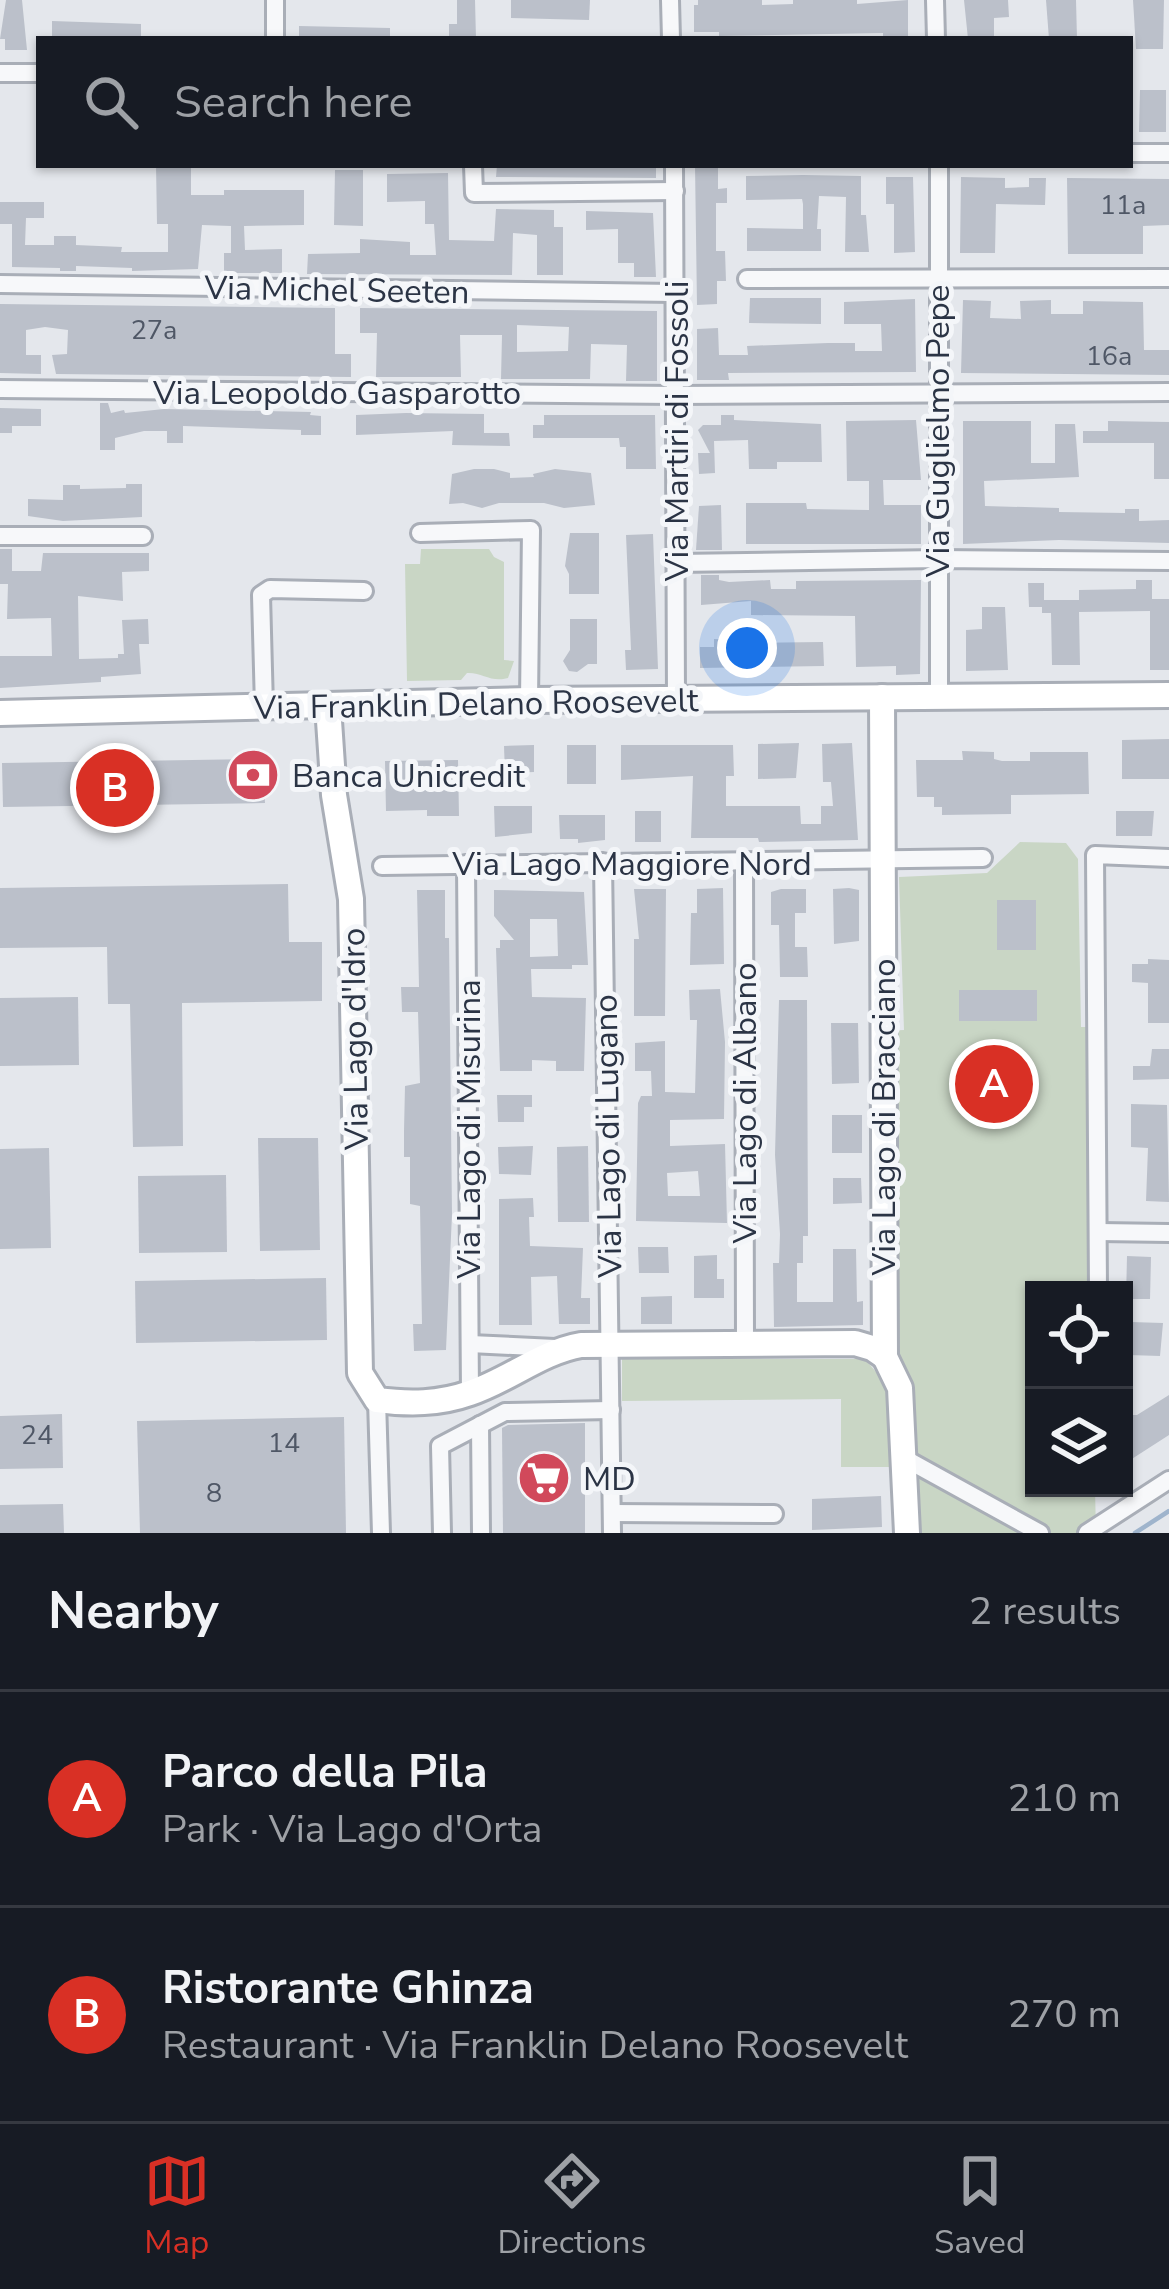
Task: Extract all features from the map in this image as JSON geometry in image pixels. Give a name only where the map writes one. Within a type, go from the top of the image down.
[{"type":"street","points":[[275,0],[275,36]]},
{"type":"street","points":[[670,0],[671,36]]},
{"type":"street","points":[[935,0],[936,36]]},
{"type":"street","points":[[0,73],[36,73]]},
{"type":"street","points":[[1133,153],[1169,153]]},
{"type":"street","points":[[473,168],[474,193],[675,191]]},
{"type":"street","name":"Via Martiri di Fossoli","points":[[674,168],[676,698]]},
{"type":"street","name":"Via Guglielmo Pepe","points":[[939,168],[939,697]]},
{"type":"street","points":[[747,279],[1169,278]]},
{"type":"street","name":"Via Michel Seeten","points":[[0,284],[675,293]]},
{"type":"street","name":"Via Leopoldo Gasparotto","points":[[0,389],[1169,392]]},
{"type":"street","points":[[420,533],[531,530],[529,700]]},
{"type":"street","points":[[0,536],[142,536]]},
{"type":"street","points":[[677,563],[1169,561]]},
{"type":"street","points":[[264,707],[261,595],[270,589],[364,591]]},
{"type":"street","name":"Via Franklin Delano Roosevelt","points":[[0,713],[529,700],[1169,695]]},
{"type":"street","name":"Via Lago di Bracciano","points":[[882,698],[885,1357],[900,1388],[907,1520]]},
{"type":"street","name":"Via Lago d'Idro","points":[[328,706],[334,796],[351,899],[360,1373],[377,1400]]},
{"type":"street","points":[[1098,1281],[1095,855],[1169,858]]},
{"type":"street","name":"Via Lago Maggiore Nord","points":[[382,866],[983,858]]},
{"type":"street","name":"Via Lago di Lugano","points":[[603,862],[612,1533]]},
{"type":"street","name":"Via Lago di Albano","points":[[744,862],[745,1344]]},
{"type":"street","name":"Via Lago di Misurina","points":[[466,864],[470,1393]]},
{"type":"street","points":[[1099,1232],[1169,1233]]},
{"type":"street","points":[[470,1345],[855,1343],[885,1357]]},
{"type":"street","points":[[381,1533],[377,1400],[413,1405],[470,1393],[562,1348]]},
{"type":"street","points":[[442,1533],[440,1446],[506,1412],[611,1409]]},
{"type":"street","points":[[480,1426],[482,1533]]},
{"type":"street","points":[[904,1458],[1040,1533]]},
{"type":"street","points":[[907,1520],[926,1483],[942,1478]]},
{"type":"street","points":[[1088,1533],[1169,1480]]},
{"type":"street","points":[[612,1513],[774,1514]]},
{"type":"green space","points":[[421,549],[489,549],[504,562],[504,660],[514,661],[508,678],[467,673],[461,680],[407,681],[405,564],[420,564]]},
{"type":"green space","points":[[1020,842],[1066,843],[1078,859],[1081,1027],[1105,1027],[1096,1281],[1025,1281],[1025,1497],[1095,1497],[1096,1533],[903,1533],[883,1031],[904,1030],[899,877],[987,873]]},
{"type":"green space","points":[[622,1359],[865,1359],[887,1385],[892,1467],[841,1467],[841,1399],[622,1401]]},
{"type":"building","points":[[6,0],[22,0],[27,50],[5,50],[5,39],[0,39]]},
{"type":"building","points":[[457,0],[475,0],[476,36],[449,36],[449,24],[457,24]]},
{"type":"building","points":[[511,0],[590,0],[589,20],[511,18]]},
{"type":"building","points":[[698,0],[762,0],[762,5],[793,4],[793,0],[857,0],[857,4],[908,0],[908,36],[719,36],[719,32],[694,32],[694,5]]},
{"type":"building","points":[[964,0],[1008,0],[1009,17],[994,18],[994,36],[968,36]]},
{"type":"building","points":[[1046,0],[1076,0],[1077,36],[1049,36]]},
{"type":"building","points":[[1133,0],[1164,0],[1163,49],[1136,49]]},
{"type":"building","points":[[52,21],[141,24],[141,36],[52,36]]},
{"type":"building","points":[[299,26],[390,28],[390,36],[299,36]]},
{"type":"building","points":[[1140,90],[1166,90],[1166,132],[1139,132]]},
{"type":"building","points":[[156,168],[191,168],[191,195],[304,190],[304,225],[244,226],[245,250],[282,249],[282,273],[224,273],[224,253],[231,253],[231,226],[202,225],[198,269],[12,267],[12,224],[0,224],[0,202],[44,202],[44,218],[26,218],[25,245],[54,245],[54,236],[76,236],[76,245],[168,252],[168,224],[157,224]]},
{"type":"building","points":[[497,168],[656,168],[656,178],[496,177]]},
{"type":"building","points":[[695,168],[718,168],[718,189],[727,188],[727,203],[716,203],[716,251],[725,251],[726,281],[717,281],[717,304],[697,305]]},
{"type":"building","points":[[335,170],[363,170],[363,226],[334,225]]},
{"type":"building","points":[[448,173],[449,240],[494,241],[496,209],[554,210],[554,227],[563,227],[563,275],[537,275],[537,235],[513,233],[512,275],[307,274],[308,254],[360,253],[360,239],[410,242],[410,255],[436,255],[434,224],[425,224],[425,201],[387,202],[387,174]]},
{"type":"building","points":[[746,176],[861,176],[861,215],[866,215],[869,252],[845,252],[846,197],[819,196],[821,251],[747,251],[747,228],[803,229],[803,204],[802,199],[746,200]]},
{"type":"building","points":[[886,177],[913,177],[915,252],[894,253],[894,204],[886,204]]},
{"type":"building","points":[[961,177],[1005,178],[1005,188],[1029,187],[1029,178],[1046,178],[1045,205],[996,204],[995,253],[960,253]]},
{"type":"building","points":[[1067,178],[1169,179],[1169,225],[1143,226],[1143,254],[1068,254]]},
{"type":"building","points":[[586,211],[653,213],[656,277],[634,277],[634,263],[618,263],[618,229],[586,230]]},
{"type":"building","points":[[750,298],[821,298],[821,324],[749,323]]},
{"type":"building","points":[[915,299],[916,372],[728,373],[729,380],[697,380],[697,329],[718,328],[719,355],[748,355],[747,346],[828,343],[855,343],[855,351],[882,351],[881,324],[844,324],[844,302]]},
{"type":"building","points":[[963,300],[991,301],[990,318],[1021,319],[1020,301],[1051,300],[1051,314],[1083,314],[1083,301],[1143,302],[1144,350],[1169,350],[1169,375],[961,373]]},
{"type":"building","points":[[0,304],[335,308],[335,354],[351,354],[351,377],[56,374],[52,355],[67,354],[68,330],[45,327],[26,330],[26,355],[41,355],[41,374],[0,373]]},
{"type":"building","points":[[360,308],[657,311],[657,381],[626,381],[627,345],[591,344],[590,379],[501,379],[502,335],[460,335],[461,377],[376,377],[377,333],[360,333]],"holes":[[[517,325],[569,327],[568,351],[517,352]]]},
{"type":"building","points":[[100,403],[108,403],[111,413],[164,409],[311,412],[321,416],[321,435],[301,435],[301,430],[183,426],[183,443],[167,443],[167,431],[144,431],[115,438],[115,450],[100,450]]},
{"type":"building","points":[[0,408],[41,409],[41,426],[12,426],[12,433],[0,433]]},
{"type":"building","points":[[484,414],[484,433],[509,433],[510,446],[452,445],[453,431],[356,435],[356,415]]},
{"type":"building","points":[[544,415],[655,415],[656,469],[626,469],[626,447],[620,447],[619,438],[533,438],[533,425],[544,425]]},
{"type":"building","points":[[721,415],[734,415],[734,420],[821,424],[822,462],[777,462],[777,469],[749,469],[748,440],[714,441],[715,473],[699,474],[698,453],[710,453],[698,430],[703,425],[721,425]]},
{"type":"building","points":[[916,420],[921,480],[883,480],[884,505],[921,505],[921,544],[746,544],[746,503],[869,510],[869,481],[847,481],[846,421]]},
{"type":"building","points":[[963,421],[1031,421],[1031,463],[1055,463],[1055,424],[1075,424],[1079,477],[984,481],[985,506],[1059,508],[1059,512],[1139,509],[1139,521],[1169,520],[1169,543],[963,544]]},
{"type":"building","points":[[1108,421],[1169,422],[1169,479],[1154,479],[1154,443],[1083,443],[1083,431],[1108,431]]},
{"type":"building","points":[[474,469],[510,473],[510,478],[534,477],[555,469],[591,473],[595,505],[564,508],[499,503],[482,508],[449,504],[452,474]]},
{"type":"building","points":[[126,484],[142,484],[142,517],[63,521],[28,516],[28,499],[63,500],[63,485],[80,485],[80,489],[126,488]]},
{"type":"building","points":[[721,505],[722,550],[696,550],[699,506]]},
{"type":"building","points":[[570,533],[599,533],[599,594],[569,594],[565,566]]},
{"type":"building","points":[[653,534],[658,669],[626,670],[625,650],[631,650],[626,535]]},
{"type":"building","points":[[0,549],[12,549],[12,571],[41,571],[43,553],[149,553],[149,571],[122,572],[123,601],[78,596],[79,659],[118,658],[124,654],[122,620],[148,619],[149,644],[139,644],[141,674],[101,677],[101,682],[0,688],[0,656],[52,656],[51,618],[7,619],[8,584],[0,584]]},
{"type":"building","points":[[701,575],[719,575],[719,580],[729,582],[770,580],[771,589],[796,589],[796,581],[921,580],[920,674],[896,675],[896,666],[856,667],[855,616],[751,615],[751,601],[701,605]]},
{"type":"building","points":[[1136,580],[1152,580],[1152,599],[1169,599],[1169,670],[1150,670],[1150,611],[1079,612],[1080,665],[1052,665],[1051,613],[1029,607],[1028,583],[1044,583],[1044,600],[1079,600],[1079,590],[1136,589]]},
{"type":"building","points":[[982,607],[1005,607],[1008,670],[966,671],[966,630],[982,629]]},
{"type":"building","points":[[570,619],[597,619],[597,664],[577,672],[569,671],[563,661],[570,650]]},
{"type":"building","points":[[714,639],[823,642],[824,666],[700,668],[700,647],[714,647]]},
{"type":"building","points":[[1169,739],[1169,779],[1122,779],[1122,740]]},
{"type":"building","points":[[799,743],[796,778],[758,779],[758,744]]},
{"type":"building","points":[[852,743],[858,840],[691,838],[693,776],[621,780],[621,745],[733,745],[734,776],[726,776],[726,806],[800,806],[801,824],[821,824],[821,806],[833,806],[831,782],[823,782],[822,744]]},
{"type":"building","points":[[534,745],[534,772],[505,773],[504,746]]},
{"type":"building","points":[[567,745],[596,745],[596,784],[567,784]]},
{"type":"building","points":[[962,751],[994,752],[994,759],[1002,761],[1030,761],[1030,752],[1088,752],[1089,794],[1011,795],[1011,814],[942,815],[942,807],[934,807],[934,797],[917,797],[916,760],[963,760]]},
{"type":"building","points":[[263,759],[265,803],[3,807],[2,763]]},
{"type":"building","points":[[458,760],[459,816],[427,816],[427,810],[386,811],[385,761]]},
{"type":"building","points":[[494,806],[532,806],[532,833],[495,837]]},
{"type":"building","points":[[635,811],[661,811],[661,842],[635,842]]},
{"type":"building","points":[[1116,811],[1154,811],[1152,836],[1116,836]]},
{"type":"building","points":[[559,815],[605,815],[605,840],[560,839]]},
{"type":"building","points":[[288,884],[289,942],[322,942],[322,1001],[182,1003],[183,1146],[133,1147],[130,1004],[108,1004],[107,947],[0,948],[0,888]]},
{"type":"building","points":[[723,888],[724,964],[690,965],[691,913],[697,913],[697,889]]},
{"type":"building","points":[[634,889],[666,889],[665,1016],[634,1016],[634,939],[639,939]]},
{"type":"building","points":[[806,889],[806,913],[795,913],[795,947],[807,947],[808,977],[780,977],[779,925],[771,925],[771,892]]},
{"type":"building","points":[[833,889],[859,890],[859,941],[834,944]]},
{"type":"building","points":[[417,890],[445,890],[452,1214],[446,1350],[414,1351],[413,1324],[422,1324],[420,1206],[410,1204],[410,1157],[404,1157],[404,1131],[405,1086],[420,1083],[418,1012],[402,1012],[401,987],[419,987]]},
{"type":"building","points":[[494,890],[584,892],[588,965],[531,969],[532,997],[586,998],[584,1071],[556,1071],[556,1061],[532,1060],[532,1071],[500,1071],[496,948],[500,940],[514,940],[494,916]],"holes":[[[530,919],[557,919],[558,956],[530,957]]]},
{"type":"building","points":[[997,900],[1036,900],[1036,950],[997,950]]},
{"type":"building","points":[[1148,959],[1169,960],[1169,1023],[1148,1023],[1148,983],[1132,982],[1132,964],[1148,964]]},
{"type":"building","points":[[720,989],[724,1119],[670,1120],[670,1146],[725,1144],[727,1223],[636,1221],[638,1103],[641,1096],[652,1096],[651,1071],[635,1071],[635,1043],[665,1041],[665,1092],[695,1093],[697,1020],[690,1020],[689,990]],"holes":[[[698,1171],[700,1196],[668,1196],[667,1173]]]},
{"type":"building","points":[[959,990],[1037,990],[1037,1021],[959,1021]]},
{"type":"building","points":[[78,997],[79,1065],[0,1066],[0,998]]},
{"type":"building","points":[[779,1000],[807,1000],[808,1236],[803,1236],[803,1263],[797,1263],[797,1302],[833,1302],[833,1249],[856,1249],[857,1302],[863,1301],[863,1325],[774,1327],[773,1263],[779,1263],[780,1234],[775,1155]]},
{"type":"building","points":[[831,1023],[858,1023],[859,1083],[832,1084]]},
{"type":"building","points":[[1152,1049],[1169,1049],[1169,1079],[1133,1080],[1133,1066],[1150,1066]]},
{"type":"building","points":[[497,1095],[532,1095],[532,1107],[524,1107],[524,1122],[498,1122]]},
{"type":"building","points":[[1131,1104],[1167,1105],[1169,1202],[1146,1201],[1148,1148],[1131,1147]]},
{"type":"building","points":[[832,1115],[862,1115],[862,1153],[832,1153]]},
{"type":"building","points":[[258,1138],[318,1138],[320,1250],[260,1251]]},
{"type":"building","points":[[533,1146],[531,1175],[499,1174],[498,1147]]},
{"type":"building","points":[[588,1146],[589,1222],[558,1222],[557,1147]]},
{"type":"building","points":[[49,1148],[51,1248],[0,1249],[0,1149]]},
{"type":"building","points":[[226,1175],[227,1252],[139,1253],[138,1176]]},
{"type":"building","points":[[833,1178],[861,1178],[862,1203],[833,1204]]},
{"type":"building","points":[[533,1198],[530,1246],[583,1248],[581,1298],[590,1298],[590,1324],[559,1324],[557,1276],[531,1277],[532,1325],[499,1325],[499,1199]]},
{"type":"building","points":[[638,1247],[668,1247],[669,1273],[639,1273]]},
{"type":"building","points":[[717,1255],[717,1279],[724,1279],[724,1298],[694,1298],[694,1256]]},
{"type":"building","points":[[1127,1256],[1151,1257],[1150,1299],[1133,1299],[1133,1281],[1126,1281]]},
{"type":"building","points":[[326,1278],[327,1340],[136,1343],[135,1281]]},
{"type":"building","points":[[672,1296],[672,1324],[641,1324],[641,1297]]},
{"type":"building","points":[[1133,1322],[1163,1323],[1160,1356],[1133,1355]]},
{"type":"building","points":[[1169,1395],[1169,1435],[1133,1458],[1133,1415]]},
{"type":"building","points":[[62,1414],[63,1468],[0,1469],[0,1416]]},
{"type":"building","points":[[344,1417],[346,1533],[140,1533],[137,1421]]},
{"type":"building","name":"MD","points":[[585,1423],[585,1533],[503,1533],[502,1428]]},
{"type":"building","points":[[881,1496],[882,1527],[812,1530],[812,1499]]},
{"type":"building","points":[[63,1504],[64,1533],[0,1533],[0,1505]]},
{"type":"waterway","points":[[1135,1533],[1169,1511]]},
{"type":"place","name":"Banca Unicredit","points":[[253,775]]},
{"type":"place","name":"Ristorante Ghinza","points":[[115,788]]},
{"type":"place","name":"Parco della Pila","points":[[994,1084]]},
{"type":"place","name":"MD","points":[[544,1478]]}]
